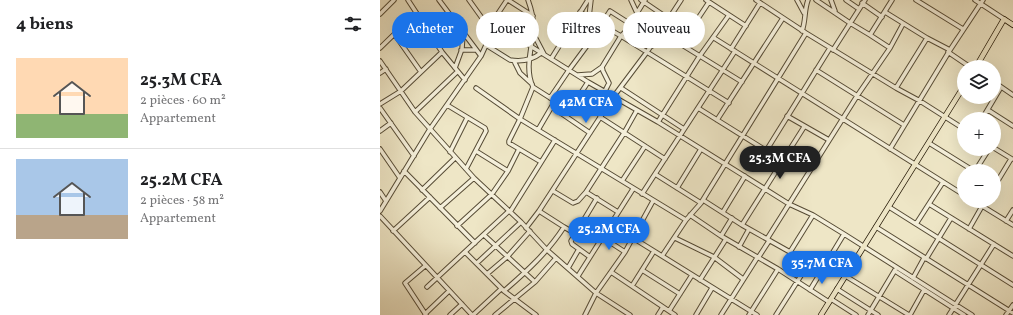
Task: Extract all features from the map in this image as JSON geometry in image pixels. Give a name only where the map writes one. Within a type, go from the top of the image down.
[{"type":"main road","points":[[980,60],[1004,20],[1013,25]]},
{"type":"main road","points":[[821,315],[957,97]]},
{"type":"street","points":[[380,14],[394,0]]},
{"type":"street","points":[[408,0],[415,12]]},
{"type":"street","points":[[439,0],[448,12]]},
{"type":"street","points":[[469,0],[478,12]]},
{"type":"street","points":[[528,0],[532,12]]},
{"type":"street","points":[[580,12],[589,0]]},
{"type":"street","points":[[589,0],[589,12]]},
{"type":"street","points":[[631,0],[637,12]]},
{"type":"street","points":[[637,12],[643,0],[659,12]]},
{"type":"street","points":[[673,12],[681,0]]},
{"type":"street","points":[[662,256],[686,220],[702,201],[778,79],[804,32],[804,14],[797,0]]},
{"type":"street","points":[[804,14],[808,0]]},
{"type":"street","points":[[816,0],[890,48]]},
{"type":"street","points":[[831,0],[835,12]]},
{"type":"street","points":[[846,0],[859,9]]},
{"type":"street","points":[[870,35],[892,0]]},
{"type":"street","points":[[916,0],[963,29]]},
{"type":"street","points":[[975,0],[1004,20]]},
{"type":"street","points":[[890,149],[949,51],[983,0]]},
{"type":"street","points":[[499,12],[506,1],[526,12]]},
{"type":"street","points":[[701,12],[708,1],[746,26]]},
{"type":"street","points":[[642,194],[722,70],[758,1],[804,32],[957,125]]},
{"type":"street","points":[[766,151],[816,70],[850,23],[863,2],[882,17]]},
{"type":"street","points":[[885,12],[903,24],[904,22],[961,60]]},
{"type":"street","points":[[658,122],[688,77],[699,57],[729,15]]},
{"type":"street","points":[[717,120],[783,18]]},
{"type":"street","points":[[721,315],[758,258],[789,204],[829,140],[890,48],[903,24]]},
{"type":"street","points":[[615,33],[729,102]]},
{"type":"street","points":[[577,75],[592,74],[602,67],[621,36]]},
{"type":"street","points":[[380,48],[392,37]]},
{"type":"street","points":[[714,38],[957,191]]},
{"type":"street","points":[[896,88],[927,38]]},
{"type":"street","points":[[468,39],[481,56]]},
{"type":"street","points":[[539,44],[546,56]]},
{"type":"street","points":[[405,48],[421,72]]},
{"type":"street","points":[[439,48],[465,80]]},
{"type":"street","points":[[380,211],[430,130],[465,80],[485,48]]},
{"type":"street","points":[[489,48],[514,61],[529,60],[542,53]]},
{"type":"street","points":[[532,48],[529,67],[532,85],[520,119],[508,141],[540,162]]},
{"type":"street","points":[[534,48],[588,82],[658,122],[789,204],[813,215],[844,234],[924,290],[972,315]]},
{"type":"street","points":[[551,59],[558,48]]},
{"type":"street","points":[[550,98],[585,48]]},
{"type":"street","points":[[526,228],[553,191],[614,96],[650,48]]},
{"type":"street","points":[[687,48],[742,82]]},
{"type":"street","points":[[415,112],[456,70],[461,50],[476,50]]},
{"type":"street","points":[[380,104],[401,91],[442,52]]},
{"type":"street","points":[[380,60],[415,112],[474,178],[510,211],[556,258],[596,293],[623,313],[630,315]]},
{"type":"street","points":[[514,61],[522,76],[555,101],[538,130]]},
{"type":"street","points":[[602,67],[602,71],[608,83],[605,92]]},
{"type":"street","points":[[380,73],[386,69]]},
{"type":"street","points":[[816,70],[904,125]]},
{"type":"street","points":[[566,116],[588,82]]},
{"type":"street","points":[[1001,87],[1013,95]]},
{"type":"street","points":[[476,88],[520,119],[686,220]]},
{"type":"street","points":[[621,88],[684,129]]},
{"type":"street","points":[[991,104],[988,110],[1013,126]]},
{"type":"street","points":[[447,105],[485,128],[486,131],[466,169]]},
{"type":"street","points":[[552,107],[590,133]]},
{"type":"street","points":[[380,108],[414,156]]},
{"type":"street","points":[[698,108],[783,161]]},
{"type":"street","points":[[553,191],[575,203],[586,192],[637,110]]},
{"type":"street","points":[[788,116],[804,127],[829,140]]},
{"type":"street","points":[[600,117],[665,159]]},
{"type":"street","points":[[450,152],[467,118]]},
{"type":"street","points":[[380,131],[391,123]]},
{"type":"street","points":[[742,225],[804,127]]},
{"type":"street","points":[[427,288],[510,211],[555,140]]},
{"type":"street","points":[[929,143],[964,164]]},
{"type":"street","points":[[622,181],[645,146]]},
{"type":"street","points":[[380,149],[400,178]]},
{"type":"street","points":[[457,226],[492,194],[508,171],[519,149]]},
{"type":"street","points":[[677,188],[701,149]]},
{"type":"street","points":[[476,151],[508,171]]},
{"type":"street","points":[[1001,153],[1012,160],[1001,176]]},
{"type":"street","points":[[422,190],[455,158]]},
{"type":"street","points":[[404,171],[475,243]]},
{"type":"street","points":[[655,174],[677,188],[723,212],[821,272]]},
{"type":"street","points":[[723,212],[745,176]]},
{"type":"street","points":[[440,208],[474,178]]},
{"type":"street","points":[[916,224],[943,182]]},
{"type":"street","points":[[578,276],[633,189]]},
{"type":"street","points":[[380,192],[386,201]]},
{"type":"street","points":[[586,192],[618,212]]},
{"type":"street","points":[[393,231],[430,197]]},
{"type":"street","points":[[590,257],[571,243],[597,198]]},
{"type":"street","points":[[585,315],[596,293],[625,252],[653,201]]},
{"type":"street","points":[[929,204],[1013,256]]},
{"type":"street","points":[[889,207],[1013,285]]},
{"type":"street","points":[[969,229],[981,208]]},
{"type":"street","points":[[985,208],[1013,225]]},
{"type":"street","points":[[1006,221],[1013,210]]},
{"type":"street","points":[[539,212],[576,234]]},
{"type":"street","points":[[690,215],[721,236],[778,269],[810,290],[856,315]]},
{"type":"street","points":[[790,252],[813,215]]},
{"type":"street","points":[[380,216],[472,315],[525,272],[547,250],[564,227]]},
{"type":"street","points":[[721,236],[732,218]]},
{"type":"street","points":[[913,278],[952,218]]},
{"type":"street","points":[[477,263],[521,222]]},
{"type":"street","points":[[876,227],[1011,311]]},
{"type":"street","points":[[739,247],[749,229]]},
{"type":"street","points":[[487,274],[507,257],[530,231]]},
{"type":"street","points":[[810,290],[844,234]]},
{"type":"street","points":[[484,235],[535,282]]},
{"type":"street","points":[[602,237],[625,252]]},
{"type":"street","points":[[633,238],[757,315]]},
{"type":"street","points":[[675,238],[714,257],[743,279]]},
{"type":"street","points":[[700,280],[726,239]]},
{"type":"street","points":[[949,315],[994,244]]},
{"type":"street","points":[[568,268],[580,249]]},
{"type":"street","points":[[632,286],[654,251]]},
{"type":"street","points":[[465,252],[502,290],[535,315]]},
{"type":"street","points":[[498,314],[513,299],[535,282],[556,258]]},
{"type":"street","points":[[776,315],[809,264]]},
{"type":"street","points":[[826,264],[910,315],[927,286]]},
{"type":"street","points":[[425,266],[405,282],[425,314],[449,291]]},
{"type":"street","points":[[748,315],[778,269]]},
{"type":"street","points":[[896,269],[927,286],[964,315]]},
{"type":"street","points":[[868,315],[896,269]]},
{"type":"street","points":[[642,270],[680,294]]},
{"type":"street","points":[[611,272],[675,315]]},
{"type":"street","points":[[669,311],[692,275]]},
{"type":"street","points":[[696,315],[712,288]]},
{"type":"street","points":[[837,289],[878,315]]},
{"type":"street","points":[[450,315],[462,304]]},
{"type":"street","points":[[1006,315],[1011,311],[1013,304]]},
{"type":"street","points":[[658,315],[663,307]]}]
